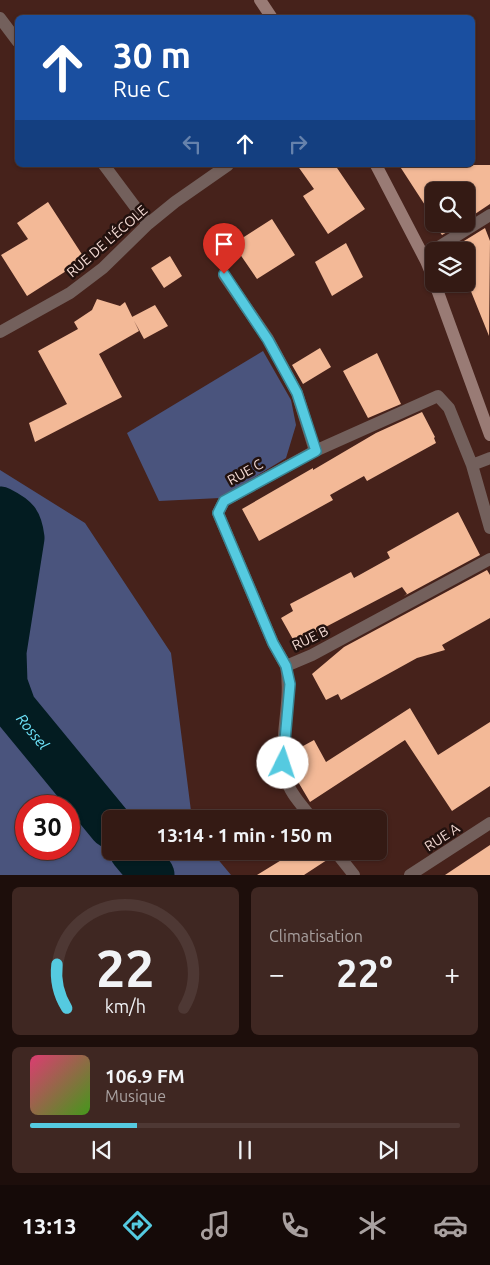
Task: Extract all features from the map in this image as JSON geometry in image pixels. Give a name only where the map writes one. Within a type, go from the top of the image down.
[{"type":"main road","points":[[260,0],[270,15]]},
{"type":"main road","points":[[377,167],[424,256]]},
{"type":"main road","points":[[438,292],[490,436]]},
{"type":"street","points":[[0,18],[15,38]]},
{"type":"street","points":[[105,167],[148,224]]},
{"type":"street","name":"RUE DE L'ÉCOLE","points":[[0,332],[70,294],[104,268],[148,224],[175,202],[225,167]]},
{"type":"street","points":[[424,256],[490,214]]},
{"type":"street","points":[[224,274],[268,340],[297,393],[316,451]]},
{"type":"street","name":"RUE C","points":[[286,666],[273,643],[218,513],[224,501],[316,451],[438,396],[449,408],[472,465]]},
{"type":"street","points":[[490,458],[472,465],[490,528]]},
{"type":"street","name":"RUE B","points":[[306,810],[287,783],[283,763],[290,684],[286,666],[312,655],[490,559]]},
{"type":"street","name":"RUE A","points":[[410,875],[490,823]]},
{"type":"street","points":[[342,860],[354,875]]},
{"type":"shaded area","points":[[263,351],[291,400],[296,425],[286,458],[220,498],[159,501],[127,433]]},
{"type":"shaded area","points":[[0,470],[85,523],[171,653],[191,810],[102,810],[102,860],[218,860],[231,875],[0,875]]},
{"type":"building","points":[[475,165],[490,165],[490,204],[475,214],[475,182],[425,182],[425,205],[400,167],[475,167]]},
{"type":"building","points":[[298,167],[336,167],[365,209],[328,234],[303,196],[314,189]]},
{"type":"building","points":[[48,202],[85,259],[27,296],[1,255],[28,239],[17,223]]},
{"type":"building","points":[[272,219],[295,255],[257,279],[233,244]]},
{"type":"building","points":[[485,228],[490,241],[489,336],[471,292],[475,292],[475,242],[462,242]]},
{"type":"building","points":[[346,243],[363,277],[332,296],[315,262]]},
{"type":"building","points":[[170,256],[182,276],[164,288],[151,268]]},
{"type":"building","points":[[97,299],[120,306],[125,302],[139,331],[99,354],[122,397],[35,442],[29,423],[67,404],[38,351],[78,329],[74,322],[92,310]]},
{"type":"building","points":[[155,305],[168,326],[144,339],[132,317]]},
{"type":"building","points":[[320,348],[331,367],[303,384],[292,365]]},
{"type":"building","points":[[377,353],[401,404],[368,418],[343,371]]},
{"type":"building","points":[[422,412],[435,437],[436,443],[367,481],[364,476],[330,495],[333,500],[259,541],[242,509],[376,433]]},
{"type":"building","points":[[458,512],[480,555],[404,596],[407,594],[402,587],[295,643],[281,618],[293,611],[290,604],[351,572],[354,578],[390,558],[387,552]]},
{"type":"building","points":[[487,570],[490,575],[490,618],[442,645],[445,650],[417,658],[341,700],[338,694],[326,700],[312,674],[344,647]]},
{"type":"building","points":[[410,708],[438,755],[490,722],[490,786],[452,811],[405,740],[310,802],[297,780],[306,774],[294,751],[314,740],[326,762]]},
{"type":"building","points":[[490,845],[490,875],[445,875]]},
{"type":"building","points":[[281,860],[327,860],[304,875],[257,875]]},
{"type":"waterway","name":"Rossel","points":[[0,509],[16,520],[20,527],[22,538],[4,652],[5,683],[14,708],[102,815]]},
{"type":"waterway","name":"Rossel","points":[[140,860],[152,875]]},
{"type":"route","points":[[224,274],[268,340],[297,393],[316,451],[224,501],[218,513],[273,643],[286,666],[290,684],[283,763]]}]
